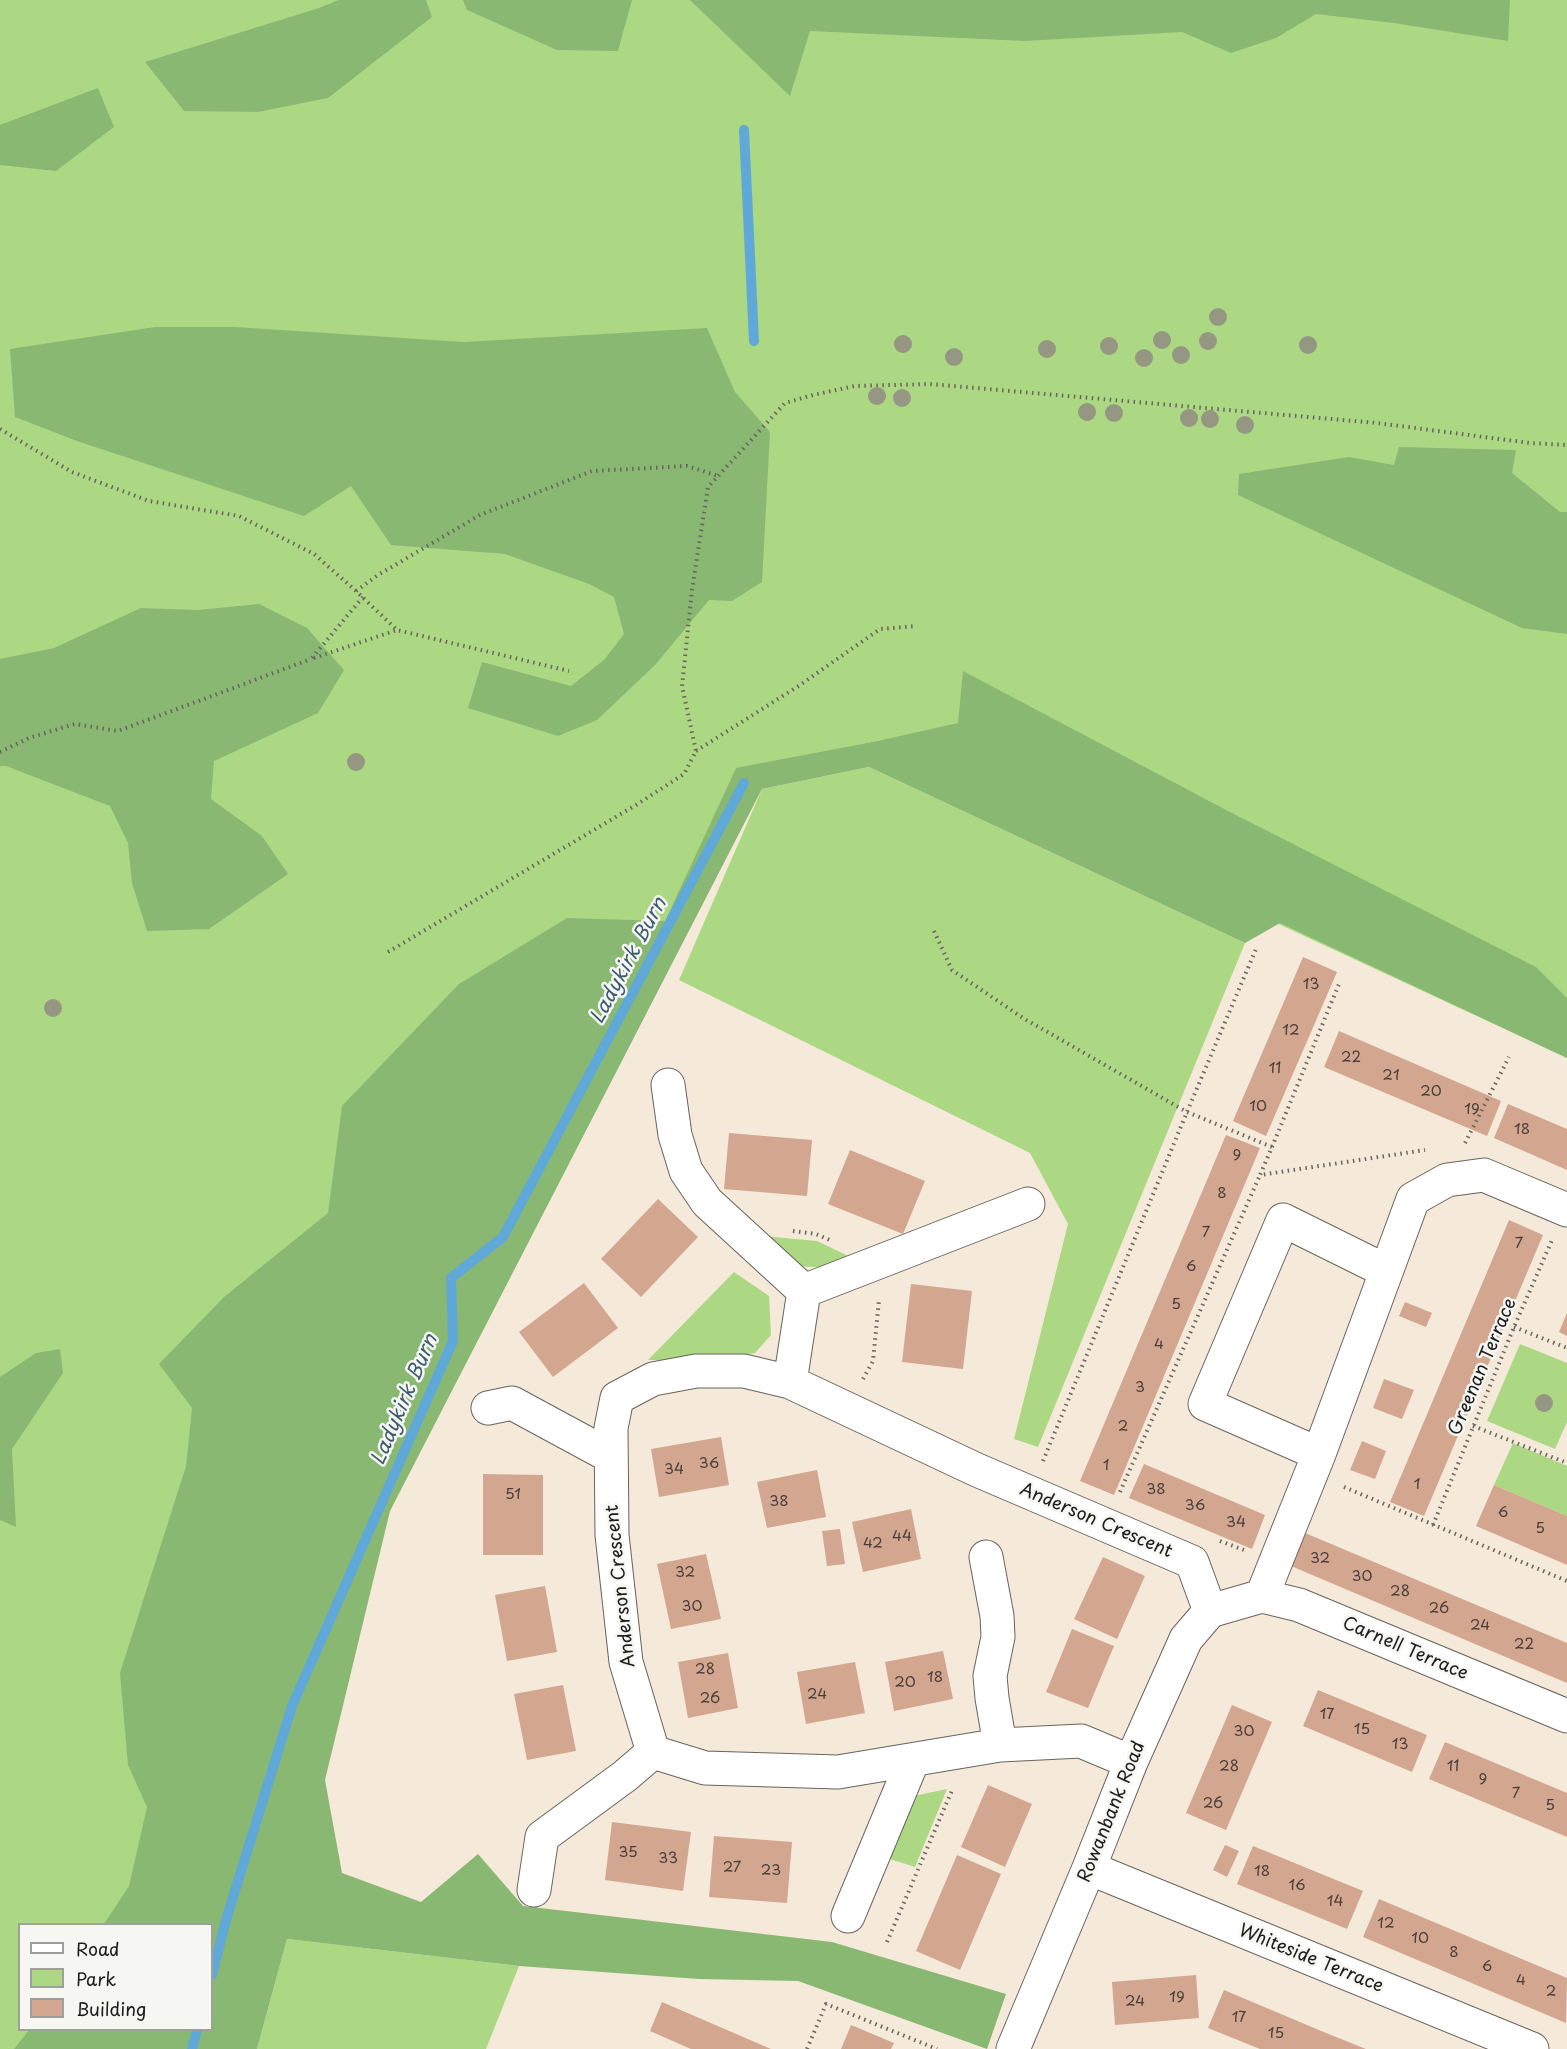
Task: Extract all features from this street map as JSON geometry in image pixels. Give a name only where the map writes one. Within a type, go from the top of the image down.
[{"type":"street","points":[[668,1085],[675,1135],[686,1171],[707,1202],[804,1291]]},
{"type":"street","points":[[1484,1175],[1561,1221]]},
{"type":"street","name":"Rowanbank Road","points":[[1013,2049],[1131,1762],[1186,1638],[1237,1603],[1319,1454],[1413,1199],[1447,1180],[1484,1175]]},
{"type":"street","points":[[804,1291],[1028,1204]]},
{"type":"street","points":[[1319,1454],[1205,1404],[1283,1220],[1386,1270]]},
{"type":"street","points":[[790,1382],[804,1291]]},
{"type":"street","name":"Anderson Crescent","points":[[652,1752],[626,1662],[612,1535],[610,1456],[611,1428],[617,1398],[653,1379],[696,1371],[744,1371],[790,1382],[977,1470],[1192,1562],[1237,1603]]},
{"type":"street","points":[[488,1408],[512,1403],[610,1456]]},
{"type":"street","points":[[986,1557],[997,1616],[998,1637],[990,1676],[1000,1745]]},
{"type":"street","name":"Carnell Terrace","points":[[1237,1603],[1299,1605],[1567,1716]]},
{"type":"street","points":[[534,1890],[542,1837],[625,1776],[652,1752],[705,1768],[838,1772],[1000,1745],[1082,1741],[1131,1762]]},
{"type":"street","points":[[848,1916],[913,1760]]},
{"type":"street","name":"Whiteside Terrace","points":[[1089,1868],[1532,2049]]},
{"type":"path","points":[[696,750],[682,686],[692,590],[708,487],[785,403],[855,386],[930,384],[1377,423],[1567,445]]},
{"type":"path","points":[[0,429],[72,472],[149,501],[239,516],[314,554],[397,630],[569,672]]},
{"type":"path","points":[[356,591],[378,575],[480,515],[592,471],[687,466],[718,476]]},
{"type":"path","points":[[311,659],[363,597]]},
{"type":"path","points":[[388,952],[675,780],[684,774],[696,750],[800,685],[880,628],[916,626]]},
{"type":"path","points":[[0,752],[29,738],[75,724],[118,731],[311,659],[397,630]]},
{"type":"path","points":[[934,931],[952,969],[1023,1018],[1187,1112],[1272,1147]]},
{"type":"path","points":[[1030,1492],[1187,1112],[1257,950]]},
{"type":"path","points":[[1117,1500],[1260,1175],[1339,984]]},
{"type":"path","points":[[1484,1175],[1455,1163],[1509,1057]]},
{"type":"path","points":[[1260,1175],[1425,1150],[1435,1154]]},
{"type":"path","name":"Greenan Terrace","points":[[1433,1525],[1514,1327],[1561,1221]]},
{"type":"path","points":[[748,1239],[762,1227],[816,1234],[864,1254],[879,1294],[873,1361],[846,1409]]},
{"type":"path","points":[[1514,1327],[1567,1348]]},
{"type":"path","points":[[1473,1426],[1567,1463]]},
{"type":"path","points":[[1336,1484],[1567,1581]]},
{"type":"path","points":[[887,1942],[956,1782]]},
{"type":"path","points":[[807,2049],[826,2004],[937,2049]]},
{"type":"green space","points":[[0,0],[1567,0],[1567,1058],[882,740],[736,769],[211,1894],[203,1923],[18,1923],[18,2031],[176,2031],[170,2049],[0,2049]]},
{"type":"green space","points":[[339,0],[426,0],[432,17],[328,98],[258,112],[184,111],[145,62],[319,8]]},
{"type":"green space","points":[[463,0],[632,0],[618,51],[557,50],[467,10]]},
{"type":"green space","points":[[690,0],[1510,0],[1508,41],[1394,23],[1316,14],[1276,38],[1231,53],[1182,32],[1025,41],[810,31],[790,96]]},
{"type":"green space","points":[[98,88],[114,127],[56,171],[0,165],[0,125]]},
{"type":"green space","points":[[155,327],[235,327],[464,342],[707,328],[735,392],[770,432],[762,582],[732,601],[709,600],[655,665],[597,720],[558,736],[468,708],[482,662],[571,686],[604,660],[624,634],[614,597],[589,584],[505,554],[391,545],[351,486],[304,516],[77,441],[15,417],[10,349]]},
{"type":"green space","points":[[1399,447],[1516,450],[1512,473],[1560,512],[1567,512],[1567,634],[1522,628],[1238,495],[1239,474],[1349,457],[1394,465]]},
{"type":"green space","points":[[259,604],[307,628],[344,670],[318,713],[214,761],[211,799],[262,836],[288,874],[209,929],[147,931],[132,883],[128,843],[110,806],[6,766],[0,766],[0,659],[54,648],[141,608],[198,610]]},
{"type":"green space","points":[[963,671],[1228,811],[1536,967],[1567,998],[1567,1058],[1280,923],[1245,943],[869,767],[762,789],[390,1511],[325,1780],[342,1873],[421,1902],[478,1854],[523,1906],[832,1942],[1006,1994],[987,2049],[798,1981],[699,1979],[519,1966],[287,1939],[257,2049],[14,2049],[28,2031],[213,2031],[213,1923],[105,1923],[129,1886],[147,1807],[128,1765],[120,1673],[186,1466],[192,1408],[159,1364],[224,1297],[328,1213],[342,1106],[459,984],[567,918],[665,921],[736,768],[958,723]]},
{"type":"green space","points":[[869,767],[1245,943],[1038,1447],[1014,1439],[1068,1224],[1030,1153],[679,980],[762,789]]},
{"type":"green space","points":[[763,1236],[817,1241],[861,1262],[835,1268],[791,1266]]},
{"type":"green space","points":[[734,1272],[769,1296],[771,1335],[755,1353],[717,1360],[648,1360]]},
{"type":"green space","points":[[1520,1344],[1567,1363],[1567,1422],[1555,1449],[1487,1421]]},
{"type":"green space","points":[[60,1349],[63,1373],[12,1449],[16,1527],[0,1520],[0,1377],[36,1353]]},
{"type":"green space","points":[[1513,1443],[1567,1466],[1567,1516],[1494,1485]]},
{"type":"green space","points":[[947,1789],[915,1867],[887,1858],[904,1798]]},
{"type":"green space","points":[[287,1939],[519,1966],[486,2049],[257,2049]]},
{"type":"building","points":[[1303,957],[1337,972],[1266,1136],[1233,1121]]},
{"type":"building","points":[[1339,1031],[1501,1101],[1487,1136],[1324,1067]]},
{"type":"building","points":[[1508,1104],[1567,1129],[1567,1170],[1494,1138]]},
{"type":"building","points":[[729,1133],[812,1140],[807,1196],[724,1189]]},
{"type":"building","points":[[1226,1135],[1260,1148],[1114,1495],[1080,1481]]},
{"type":"building","points":[[850,1150],[925,1181],[903,1234],[828,1204]]},
{"type":"building","points":[[658,1199],[698,1237],[641,1297],[601,1259]]},
{"type":"building","points":[[1509,1220],[1543,1235],[1424,1516],[1390,1502]]},
{"type":"building","points":[[584,1283],[618,1328],[553,1377],[519,1332]]},
{"type":"building","points":[[911,1284],[972,1291],[963,1369],[902,1362]]},
{"type":"building","points":[[1405,1302],[1432,1313],[1426,1327],[1399,1316]]},
{"type":"building","points":[[1567,1313],[1567,1336],[1559,1332]]},
{"type":"building","points":[[1384,1379],[1414,1390],[1402,1419],[1373,1408]]},
{"type":"building","points":[[721,1437],[729,1485],[659,1497],[651,1449]]},
{"type":"building","points":[[1362,1441],[1386,1451],[1375,1479],[1350,1470]]},
{"type":"building","points":[[1144,1464],[1265,1515],[1252,1549],[1129,1498]]},
{"type":"building","points":[[817,1470],[826,1517],[767,1528],[757,1482]]},
{"type":"building","points":[[483,1474],[543,1475],[543,1555],[483,1555]]},
{"type":"building","points":[[1494,1485],[1567,1516],[1567,1565],[1476,1526]]},
{"type":"building","points":[[911,1509],[921,1559],[863,1572],[852,1522]]},
{"type":"building","points":[[840,1529],[845,1564],[827,1566],[822,1531]]},
{"type":"building","points":[[1305,1533],[1567,1643],[1567,1683],[1291,1566]]},
{"type":"building","points":[[706,1554],[721,1619],[671,1629],[657,1564]]},
{"type":"building","points":[[1103,1557],[1145,1576],[1117,1639],[1074,1619]]},
{"type":"building","points":[[545,1586],[557,1652],[507,1661],[495,1595]]},
{"type":"building","points":[[1072,1629],[1114,1646],[1088,1708],[1046,1692]]},
{"type":"building","points":[[943,1651],[953,1699],[894,1711],[885,1662]]},
{"type":"building","points":[[728,1653],[738,1708],[688,1718],[678,1662]]},
{"type":"building","points":[[855,1662],[865,1713],[806,1724],[797,1672]]},
{"type":"building","points":[[563,1685],[576,1751],[527,1760],[514,1694]]},
{"type":"building","points":[[1318,1690],[1427,1735],[1412,1772],[1303,1726]]},
{"type":"building","points":[[1232,1705],[1272,1722],[1226,1830],[1186,1813]]},
{"type":"building","points":[[1445,1742],[1567,1793],[1567,1837],[1429,1779]]},
{"type":"building","points":[[988,1785],[1032,1804],[1005,1867],[961,1847]]},
{"type":"building","points":[[612,1822],[691,1832],[683,1891],[605,1880]]},
{"type":"building","points":[[714,1836],[792,1842],[787,1903],[709,1897]]},
{"type":"building","points":[[1225,1845],[1239,1851],[1227,1877],[1213,1870]]},
{"type":"building","points":[[1253,1846],[1363,1891],[1347,1929],[1237,1884]]},
{"type":"building","points":[[957,1855],[1001,1874],[960,1970],[916,1951]]},
{"type":"building","points":[[1379,1899],[1567,1978],[1566,2023],[1363,1937]]},
{"type":"building","points":[[1196,1975],[1199,2018],[1115,2025],[1112,1982]]},
{"type":"building","points":[[1224,1990],[1366,2049],[1260,2049],[1208,2028]]},
{"type":"building","points":[[662,2002],[771,2049],[691,2049],[650,2031]]},
{"type":"building","points":[[851,2025],[894,2043],[891,2049],[841,2049]]},
{"type":"waterway","points":[[744,130],[754,341]]},
{"type":"waterway","name":"Ladykirk Burn","points":[[213,1971],[226,1920],[292,1706],[453,1341],[451,1278],[503,1237],[744,783]]},
{"type":"waterway","name":"Ladykirk Burn","points":[[192,2049],[197,2031]]}]
